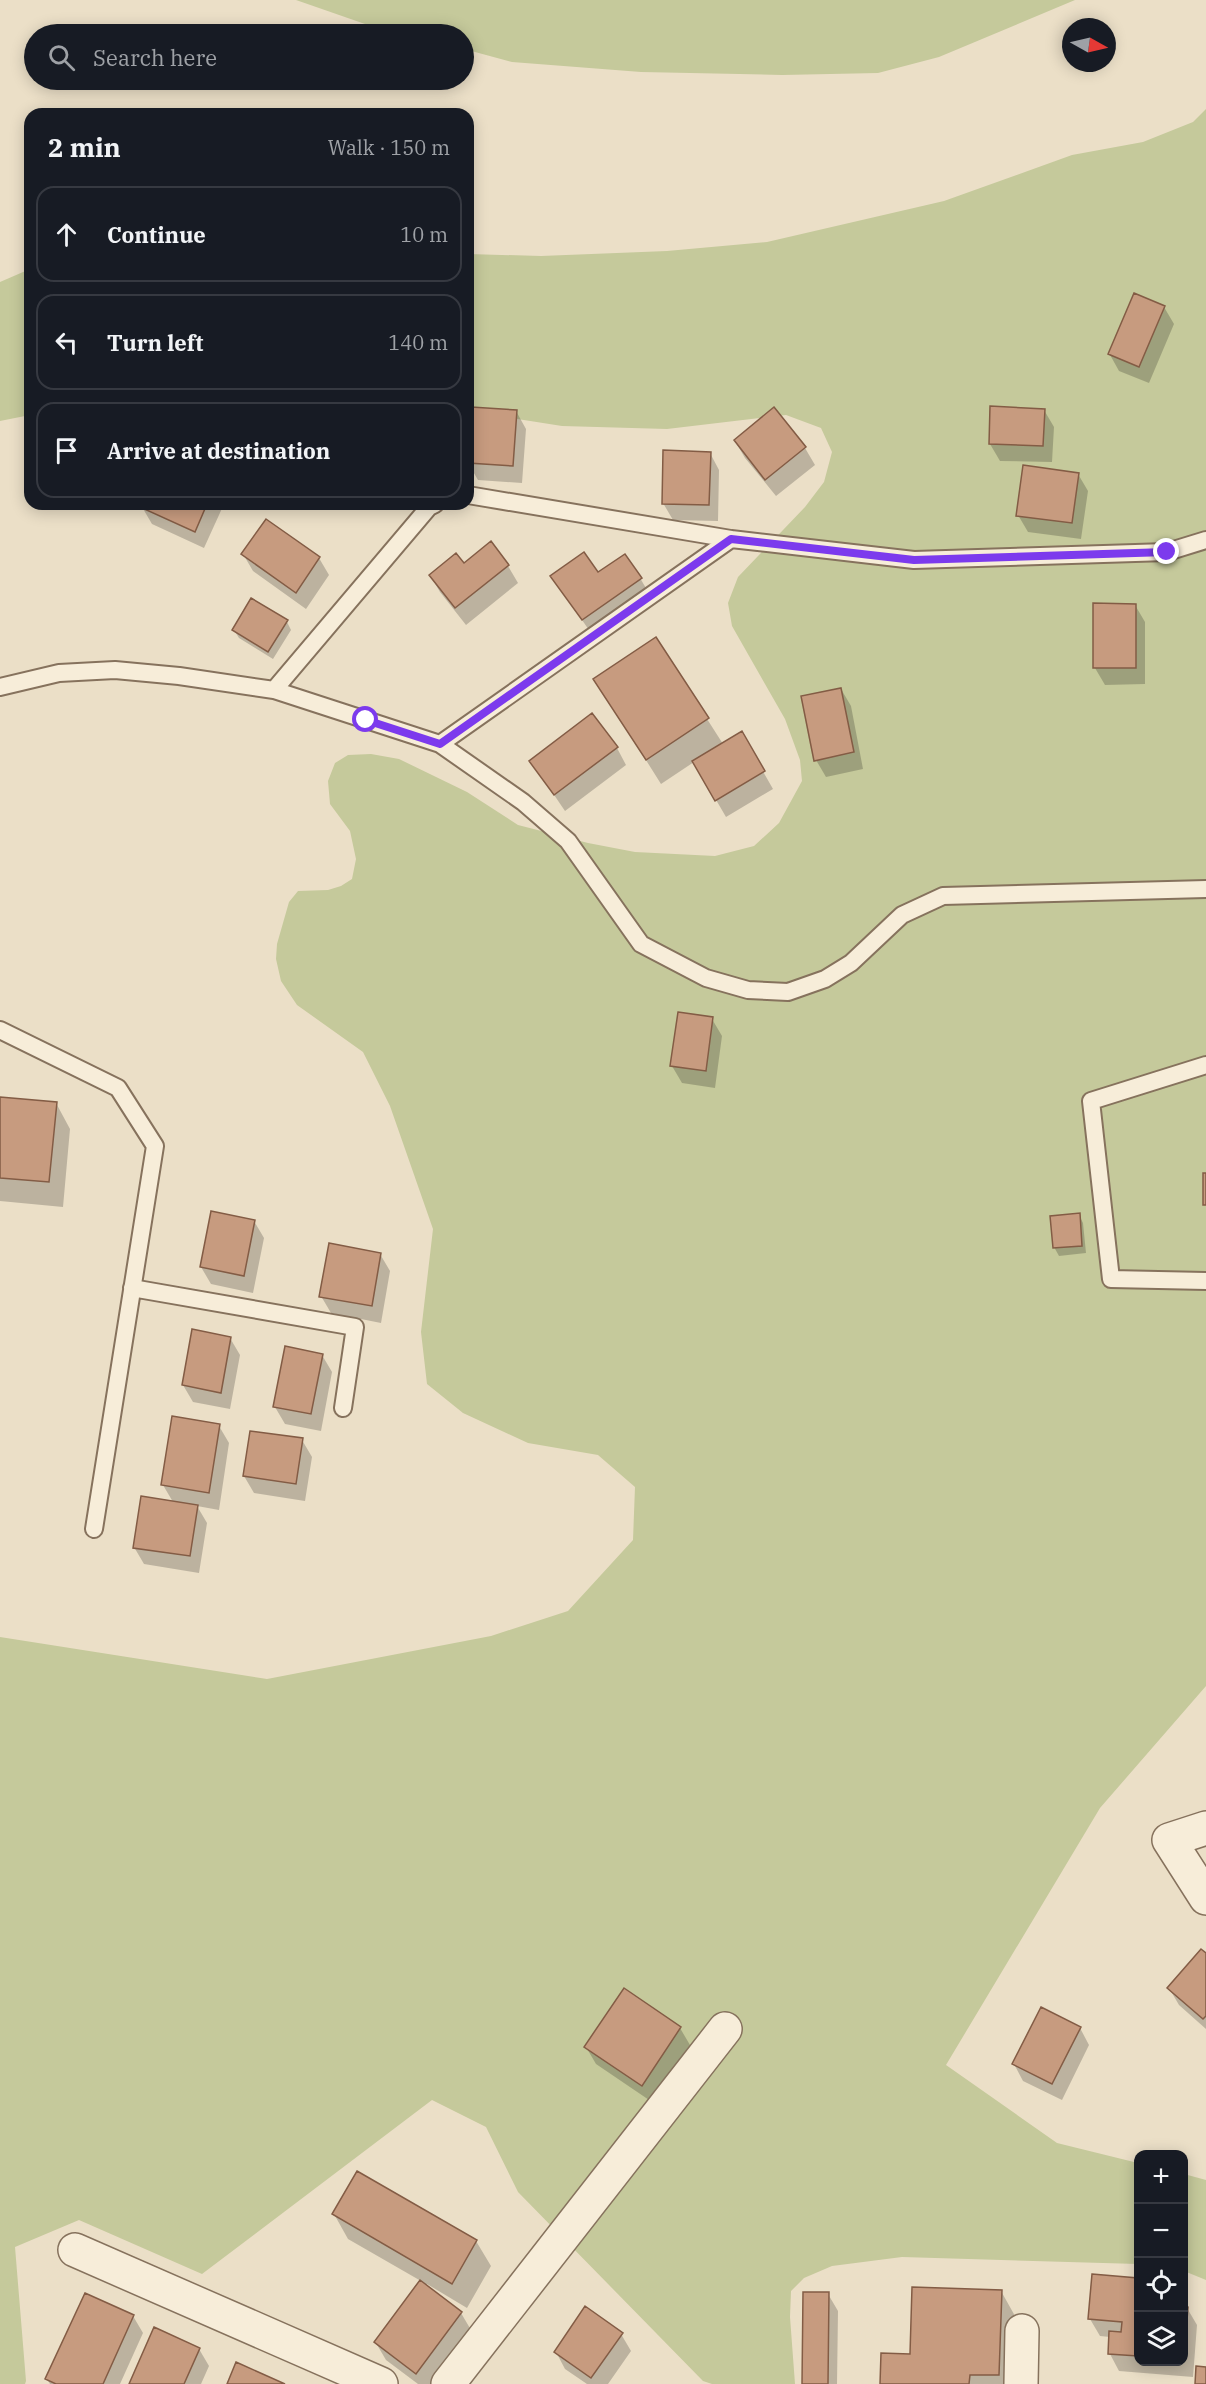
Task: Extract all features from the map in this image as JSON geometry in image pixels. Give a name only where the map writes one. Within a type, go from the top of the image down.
[{"type":"street","points":[[1206,1828],[1169,1840],[1206,1898]]},
{"type":"street","points":[[448,2384],[725,2028]]},
{"type":"street","points":[[75,2250],[381,2384]]},
{"type":"street","points":[[1021,2384],[1022,2331]]},
{"type":"lane","points":[[474,496],[731,539],[914,560],[1167,552],[1206,540]]},
{"type":"lane","points":[[274,690],[426,510]]},
{"type":"lane","points":[[440,744],[731,539]]},
{"type":"lane","points":[[0,687],[21,684],[59,673],[115,670],[179,676],[274,690],[440,744],[523,802],[568,841],[641,944],[706,978],[748,990],[788,992],[825,979],[851,963],[902,915],[943,896],[1206,889]]},
{"type":"lane","points":[[0,1030],[118,1088],[155,1146],[94,1529]]},
{"type":"lane","points":[[1206,1065],[1091,1101],[1111,1279],[1206,1281]]},
{"type":"lane","points":[[132,1288],[355,1327],[343,1408]]},
{"type":"green space","points":[[296,0],[1075,0],[939,57],[878,73],[782,75],[641,72],[512,62],[474,52],[474,24],[365,24]]},
{"type":"green space","points":[[1206,109],[1206,1686],[1100,1808],[946,2065],[1057,2143],[1134,2162],[1134,2264],[902,2257],[832,2266],[804,2278],[791,2291],[790,2317],[795,2384],[712,2384],[703,2381],[518,2192],[486,2127],[432,2100],[202,2274],[79,2220],[15,2247],[26,2381],[25,2384],[0,2384],[0,1637],[267,1679],[491,1636],[568,1611],[633,1540],[635,1487],[598,1455],[528,1443],[463,1413],[427,1384],[421,1332],[433,1229],[390,1106],[363,1052],[297,1005],[281,981],[276,959],[277,944],[289,902],[298,891],[328,890],[352,879],[356,859],[350,831],[330,804],[328,781],[335,763],[348,755],[371,754],[399,759],[467,792],[518,825],[635,852],[715,856],[754,846],[779,823],[802,781],[800,760],[785,719],[732,626],[728,603],[738,577],[805,507],[824,482],[832,452],[821,428],[786,415],[667,429],[562,426],[474,412],[474,254],[541,256],[667,251],[767,242],[944,201],[1072,155],[1143,142],[1193,122]]},
{"type":"green space","points":[[24,272],[24,416],[0,421],[0,282]]},
{"type":"green space","points":[[1188,2175],[1206,2180],[1206,2280],[1188,2273]]},
{"type":"building","points":[[1134,293],[1165,306],[1139,367],[1108,354]]},
{"type":"building","points":[[990,406],[1045,409],[1043,446],[989,444]]},
{"type":"building","points":[[474,407],[517,410],[513,466],[474,463]]},
{"type":"building","points":[[774,407],[806,447],[765,480],[734,440]]},
{"type":"building","points":[[663,450],[711,452],[709,505],[662,504]]},
{"type":"building","points":[[1023,465],[1079,473],[1072,523],[1016,516]]},
{"type":"building","points":[[147,510],[204,510],[195,532]]},
{"type":"building","points":[[266,519],[320,557],[296,593],[241,554]]},
{"type":"building","points":[[491,541],[509,565],[455,608],[429,575],[456,553],[464,563]]},
{"type":"building","points":[[584,552],[598,572],[625,554],[642,578],[582,620],[550,576]]},
{"type":"building","points":[[251,598],[288,620],[268,652],[232,630]]},
{"type":"building","points":[[1093,603],[1136,604],[1136,668],[1093,668]]},
{"type":"building","points":[[656,637],[709,718],[646,760],[593,679]]},
{"type":"building","points":[[841,688],[854,752],[814,761],[801,696]]},
{"type":"building","points":[[592,713],[618,747],[554,795],[529,761]]},
{"type":"building","points":[[742,731],[765,771],[715,801],[692,761]]},
{"type":"building","points":[[678,1012],[713,1017],[706,1071],[670,1066]]},
{"type":"building","points":[[0,1097],[57,1102],[49,1182],[0,1178]]},
{"type":"building","points":[[1203,1173],[1206,1173],[1206,1205],[1203,1205]]},
{"type":"building","points":[[211,1211],[255,1220],[244,1276],[200,1267]]},
{"type":"building","points":[[1080,1213],[1082,1246],[1053,1248],[1050,1216]]},
{"type":"building","points":[[329,1243],[381,1253],[372,1306],[319,1297]]},
{"type":"building","points":[[192,1329],[231,1337],[221,1393],[182,1385]]},
{"type":"building","points":[[285,1346],[323,1354],[311,1414],[273,1407]]},
{"type":"building","points":[[172,1416],[220,1424],[209,1493],[161,1485]]},
{"type":"building","points":[[250,1431],[303,1438],[296,1484],[243,1476]]},
{"type":"building","points":[[141,1496],[198,1505],[190,1556],[133,1548]]},
{"type":"building","points":[[1201,1949],[1206,1953],[1206,2016],[1203,2019],[1167,1988]]},
{"type":"building","points":[[624,1988],[681,2027],[642,2086],[584,2047]]},
{"type":"building","points":[[1041,2007],[1081,2027],[1052,2084],[1012,2064]]},
{"type":"building","points":[[357,2171],[477,2240],[452,2284],[332,2214]]},
{"type":"building","points":[[1092,2274],[1134,2278],[1134,2356],[1108,2354],[1109,2331],[1121,2332],[1122,2322],[1088,2319]]},
{"type":"building","points":[[420,2280],[462,2312],[416,2374],[374,2342]]},
{"type":"building","points":[[912,2287],[1002,2290],[999,2375],[970,2375],[969,2384],[880,2384],[881,2353],[910,2354]]},
{"type":"building","points":[[803,2292],[829,2292],[828,2384],[802,2384]]},
{"type":"building","points":[[85,2293],[134,2315],[103,2384],[56,2384],[45,2379]]},
{"type":"building","points":[[585,2306],[623,2333],[591,2378],[554,2352]]},
{"type":"building","points":[[154,2327],[200,2348],[184,2384],[129,2384]]},
{"type":"building","points":[[236,2362],[285,2384],[227,2384]]},
{"type":"building","points":[[1196,2366],[1206,2367],[1206,2384],[1195,2384]]},
{"type":"route","points":[[366,720],[440,744],[731,539],[914,560],[1167,552]]}]
